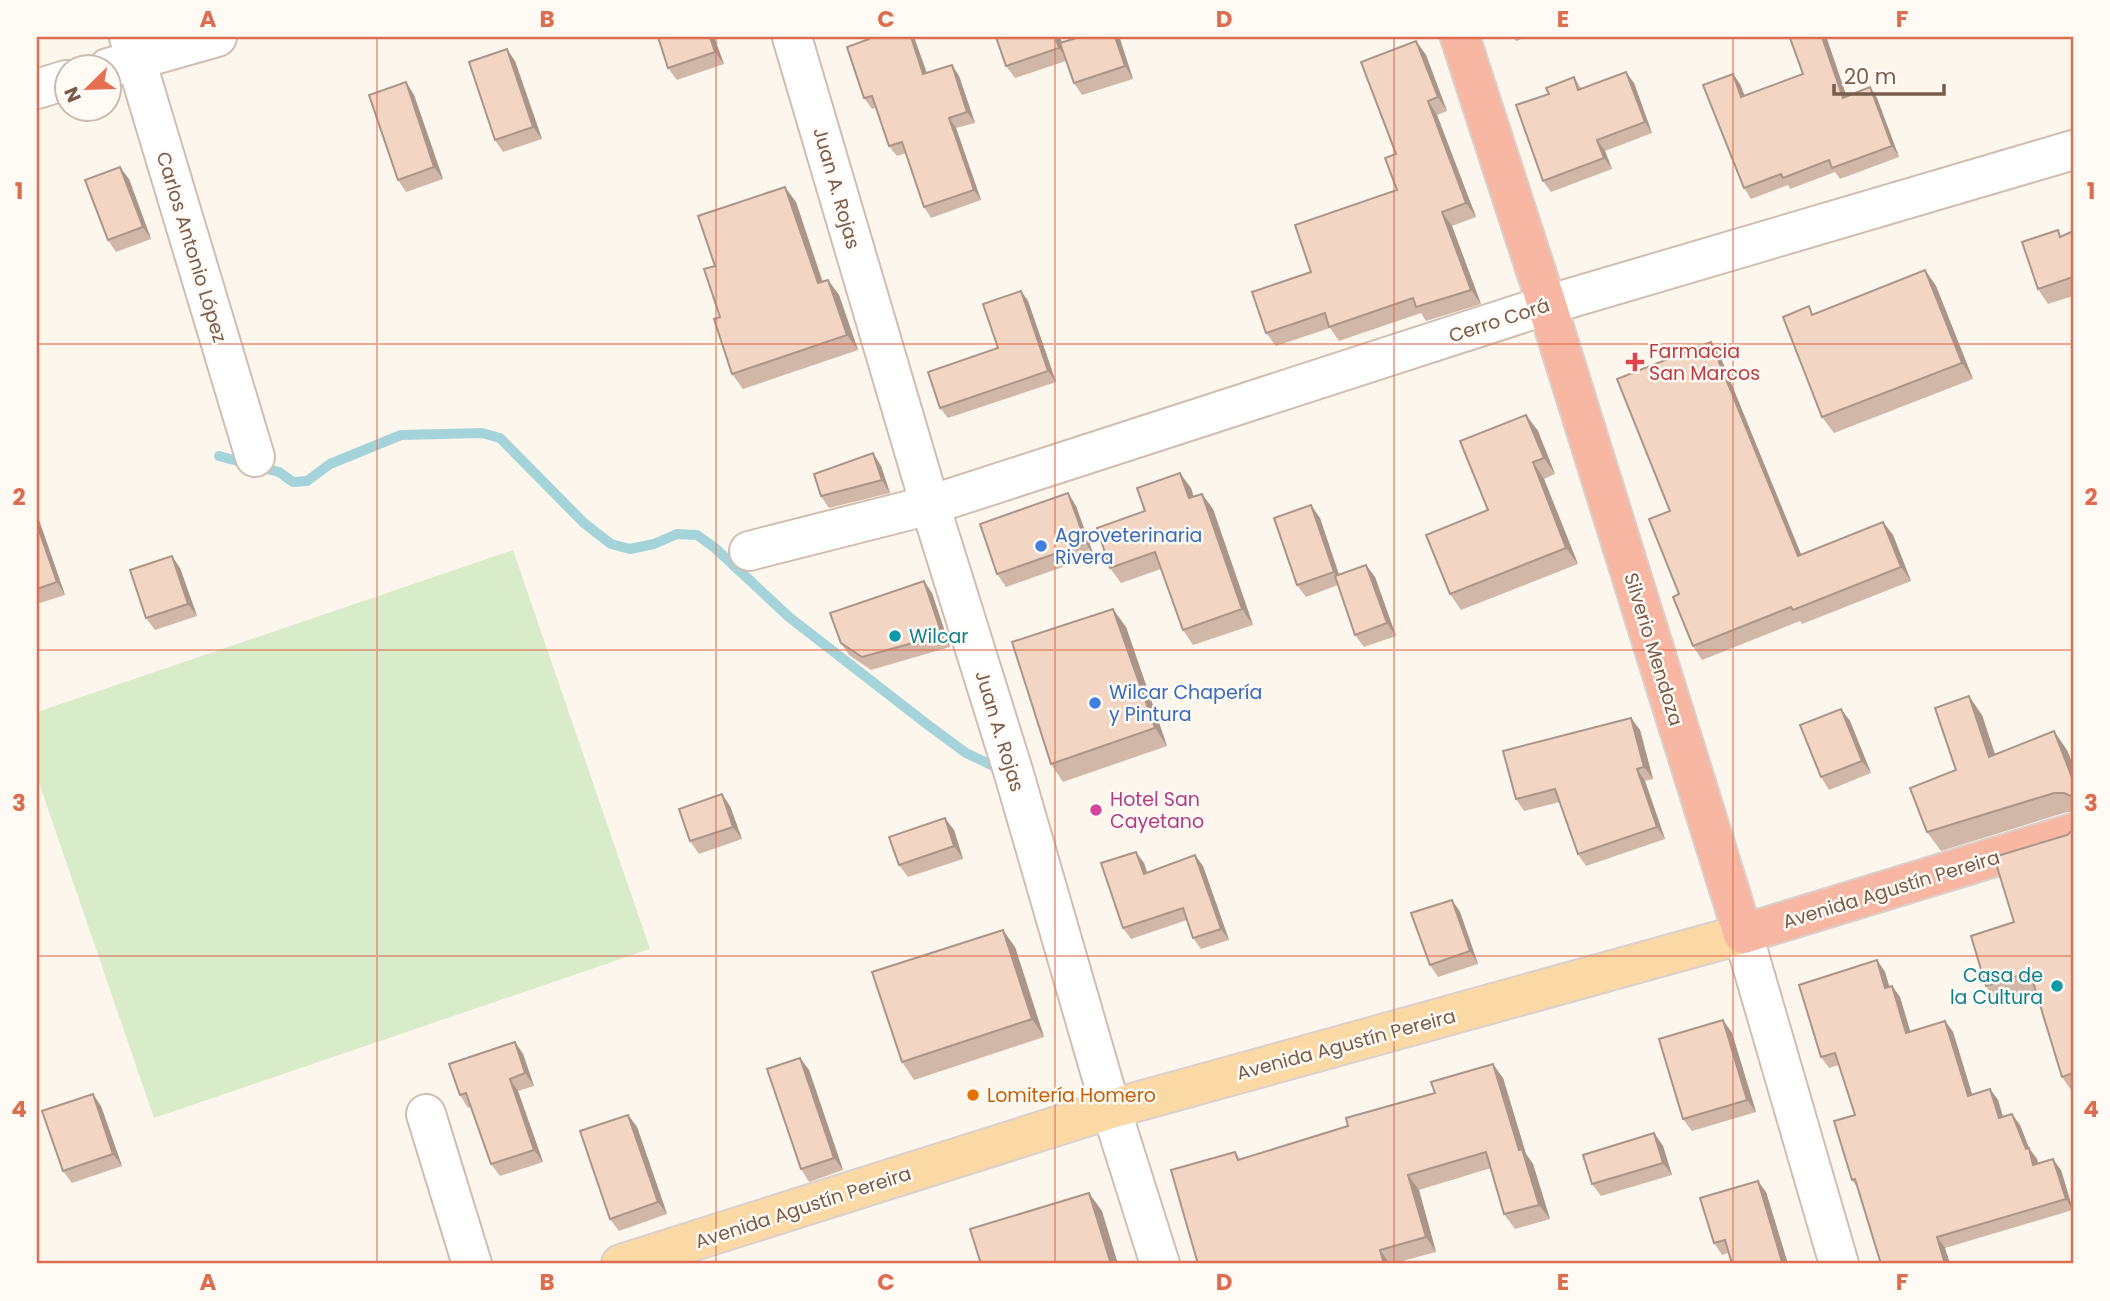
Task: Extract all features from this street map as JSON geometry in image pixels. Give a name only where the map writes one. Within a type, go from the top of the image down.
[{"type":"highway","name":"Silverio Mendoza","points":[[1460,37],[1547,305],[1743,934]]},
{"type":"highway","name":"Avenida Agustín Pereira","points":[[1743,934],[2073,833]]},
{"type":"main road","name":"Avenida Agustín Pereira","points":[[621,1264],[1111,1109],[1743,934]]},
{"type":"street","points":[[124,55],[217,37]]},
{"type":"street","name":"Juan A. Rojas","points":[[792,37],[930,505],[1014,774],[1111,1109],[1160,1264]]},
{"type":"street","name":"Carlos Antonio López","points":[[124,55],[255,457]]},
{"type":"street","name":"Cerro Corá","points":[[749,551],[930,505],[1547,305],[2073,150]]},
{"type":"street","name":"Silverio Mendoza","points":[[1743,934],[1839,1264]]},
{"type":"street","points":[[426,1114],[472,1264]]},
{"type":"green space","points":[[513,550],[650,949],[154,1118],[37,777],[37,712]]},
{"type":"building","points":[[658,37],[710,37],[715,52],[668,68]]},
{"type":"building","points":[[869,37],[911,37],[923,74],[952,65],[967,112],[949,118],[974,190],[924,207],[902,142],[889,146],[872,96],[864,98],[847,47]]},
{"type":"building","points":[[996,37],[1055,37],[1059,48],[1006,66]]},
{"type":"building","points":[[1080,37],[1115,37],[1125,66],[1074,83],[1060,43]]},
{"type":"building","points":[[1822,37],[1843,98],[1870,87],[1892,146],[1832,168],[1829,160],[1783,178],[1781,174],[1744,188],[1703,85],[1733,74],[1741,97],[1803,74],[1790,38]]},
{"type":"building","points":[[1416,41],[1438,97],[1428,101],[1466,203],[1442,212],[1471,290],[1416,307],[1413,298],[1329,327],[1325,313],[1266,333],[1252,292],[1311,272],[1295,225],[1397,190],[1385,158],[1396,154],[1361,62]]},
{"type":"building","points":[[507,49],[533,127],[495,140],[469,62]]},
{"type":"building","points":[[1626,72],[1645,122],[1597,140],[1604,158],[1543,181],[1516,105],[1549,94],[1546,88],[1574,77],[1578,90]]},
{"type":"building","points":[[406,82],[434,167],[398,180],[369,95]]},
{"type":"building","points":[[120,167],[143,227],[108,240],[85,180]]},
{"type":"building","points":[[785,187],[818,283],[828,280],[847,335],[732,374],[714,319],[720,317],[704,269],[715,266],[698,216]]},
{"type":"building","points":[[2058,230],[2060,237],[2073,231],[2073,277],[2038,289],[2022,242]]},
{"type":"building","points":[[1925,270],[1962,363],[1822,417],[1783,317],[1809,306],[1812,315]]},
{"type":"building","points":[[1021,291],[1048,371],[940,408],[928,372],[998,348],[983,304]]},
{"type":"building","points":[[1711,342],[1798,556],[1883,522],[1901,567],[1693,646],[1673,597],[1679,594],[1649,519],[1670,511],[1617,379]]},
{"type":"building","points":[[1526,415],[1544,458],[1533,462],[1566,548],[1450,594],[1426,535],[1488,510],[1460,441]]},
{"type":"building","points":[[873,453],[882,480],[821,496],[814,474]]},
{"type":"building","points":[[1180,473],[1189,498],[1202,494],[1242,609],[1183,630],[1155,552],[1110,568],[1097,528],[1145,511],[1137,488]]},
{"type":"building","name":"Agroveterinaria Rivera","points":[[1068,493],[1086,543],[997,574],[980,524]]},
{"type":"building","points":[[1311,505],[1334,572],[1297,585],[1274,518]]},
{"type":"building","points":[[37,525],[57,582],[37,589]]},
{"type":"building","points":[[172,556],[188,604],[146,618],[130,570]]},
{"type":"building","points":[[1366,565],[1387,623],[1355,635],[1335,576]]},
{"type":"building","name":"Wilcar","points":[[924,581],[942,635],[862,657],[841,643],[830,613]]},
{"type":"building","name":"Wilcar Chapería y Pintura","points":[[1113,609],[1155,728],[1051,764],[1012,642]]},
{"type":"building","points":[[1969,696],[1989,757],[2054,731],[2073,780],[2073,797],[2054,793],[1927,832],[1910,788],[1956,770],[1935,708]]},
{"type":"building","points":[[1841,709],[1862,761],[1821,777],[1800,725]]},
{"type":"building","points":[[1631,718],[1644,767],[1637,769],[1657,827],[1578,854],[1555,789],[1516,799],[1503,751]]},
{"type":"building","points":[[722,794],[733,827],[690,841],[679,809]]},
{"type":"building","points":[[945,818],[954,846],[899,865],[889,837]]},
{"type":"building","points":[[2073,830],[2073,1073],[2062,1077],[2030,972],[1986,986],[1971,936],[2014,922],[1994,857],[2067,835]]},
{"type":"building","points":[[1136,852],[1144,874],[1195,855],[1221,929],[1193,938],[1183,908],[1123,928],[1101,863]]},
{"type":"building","points":[[1452,900],[1470,951],[1430,965],[1411,913]]},
{"type":"building","points":[[1003,930],[1032,1019],[902,1062],[872,972]]},
{"type":"building","points":[[1877,960],[1885,988],[1892,986],[1906,1033],[1945,1021],[1968,1096],[1990,1089],[1999,1118],[2012,1114],[2026,1149],[2029,1148],[2033,1165],[2053,1159],[2066,1199],[1937,1237],[1945,1264],[1881,1264],[1834,1121],[1855,1115],[1835,1053],[1821,1057],[1799,985]]},
{"type":"building","points":[[1723,1020],[1747,1100],[1683,1119],[1659,1039]]},
{"type":"building","points":[[515,1042],[525,1073],[510,1079],[534,1150],[491,1164],[466,1093],[460,1095],[449,1064]]},
{"type":"building","points":[[800,1058],[834,1158],[801,1169],[767,1069]]},
{"type":"building","points":[[1493,1064],[1539,1205],[1504,1214],[1486,1152],[1408,1175],[1426,1237],[1380,1250],[1384,1264],[1198,1264],[1171,1170],[1235,1152],[1238,1160],[1348,1126],[1346,1118],[1435,1093],[1431,1082]]},
{"type":"building","points":[[93,1094],[113,1154],[63,1171],[42,1111]]},
{"type":"building","points":[[628,1115],[658,1202],[610,1219],[580,1131]]},
{"type":"building","points":[[1654,1133],[1663,1163],[1592,1184],[1583,1155]]},
{"type":"building","points":[[1758,1181],[1782,1262],[1786,1261],[1787,1264],[1732,1264],[1725,1240],[1714,1243],[1700,1198]]},
{"type":"building","points":[[1089,1193],[1111,1264],[981,1264],[970,1229]]},
{"type":"waterway","points":[[219,456],[279,472],[293,482],[307,481],[330,464],[401,435],[482,433],[500,438],[584,523],[611,544],[630,549],[654,544],[677,534],[697,535],[715,548],[789,617],[928,725],[966,753],[1002,770]]},
{"type":"place","name":"Farmacia San Marcos","points":[[1635,362]]},
{"type":"place","name":"Agroveterinaria Rivera","points":[[1041,546]]},
{"type":"place","name":"Wilcar","points":[[895,636]]},
{"type":"place","name":"Wilcar Chapería y Pintura","points":[[1095,703]]},
{"type":"place","name":"Hotel San Cayetano","points":[[1096,810]]},
{"type":"place","name":"Casa de la Cultura","points":[[2057,986]]},
{"type":"place","name":"Lomitería Homero","points":[[973,1095]]}]
